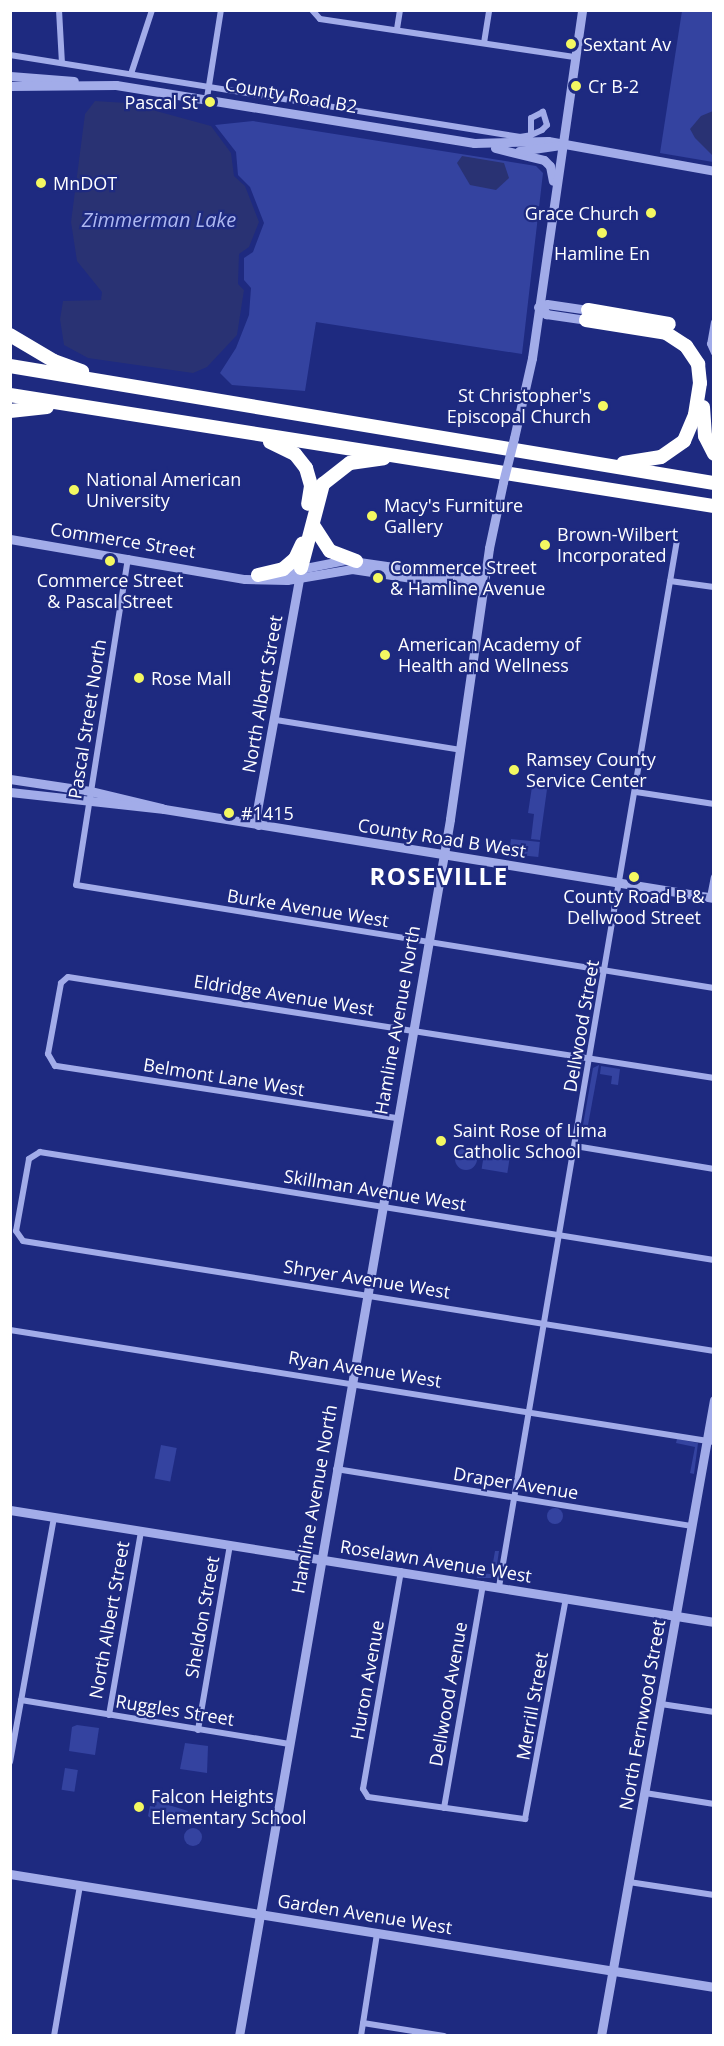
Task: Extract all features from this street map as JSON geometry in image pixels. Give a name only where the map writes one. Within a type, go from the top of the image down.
[{"type":"highway","points":[[587,315],[668,324],[696,343],[707,374],[703,427],[714,454]]},
{"type":"highway","points":[[581,461],[634,462],[669,454],[684,441],[692,426],[700,383],[695,358],[674,336],[587,315]]},
{"type":"highway","points":[[10,335],[69,367],[192,395]]},
{"type":"highway","points":[[10,366],[714,483]]},
{"type":"highway","points":[[10,395],[714,506]]},
{"type":"highway","points":[[10,411],[44,407],[113,411]]},
{"type":"highway","points":[[227,430],[286,448],[306,468],[311,486],[300,573]]},
{"type":"highway","points":[[300,573],[313,525],[319,491],[342,467],[377,458],[427,459]]},
{"type":"highway","points":[[313,525],[330,551],[356,561]]},
{"type":"highway","points":[[258,574],[283,569],[295,559],[302,544]]},
{"type":"street","points":[[59,10],[62,63]]},
{"type":"street","points":[[131,74],[152,10]]},
{"type":"street","points":[[207,98],[221,10]]},
{"type":"street","points":[[312,10],[320,19],[574,57]]},
{"type":"street","points":[[397,29],[400,10]]},
{"type":"street","points":[[484,43],[489,10]]},
{"type":"street","name":"Hamline Avenue North","points":[[238,2036],[396,1119],[444,855],[484,585],[540,308],[554,186],[582,10]]},
{"type":"street","points":[[10,55],[520,136],[531,135]]},
{"type":"street","name":"County Road B2","points":[[10,76],[207,98],[525,151],[561,145],[714,171]]},
{"type":"street","name":"County Road B2","points":[[10,87],[88,84]]},
{"type":"street","points":[[491,146],[547,161],[554,186]]},
{"type":"street","points":[[540,308],[546,314],[587,315]]},
{"type":"street","points":[[714,322],[710,344],[714,353]]},
{"type":"street","name":"Commerce Street","points":[[10,539],[258,580],[356,561],[484,585]]},
{"type":"street","name":"Dellwood Street","points":[[499,1587],[606,971],[677,540]]},
{"type":"street","name":"Pascal Street North","points":[[76,885],[128,558]]},
{"type":"street","name":"Commerce Street","points":[[229,575],[352,569],[484,585]]},
{"type":"street","name":"North Albert Street","points":[[258,825],[256,816],[276,720],[300,573]]},
{"type":"street","points":[[670,581],[714,587]]},
{"type":"street","points":[[276,720],[461,750]]},
{"type":"street","name":"County Road B West","points":[[10,779],[90,791],[165,809],[258,825],[712,898]]},
{"type":"street","name":"County Road B West","points":[[10,792],[165,809]]},
{"type":"street","points":[[636,792],[714,804]]},
{"type":"street","points":[[712,898],[714,877]]},
{"type":"street","name":"Burke Avenue West","points":[[76,885],[714,988]]},
{"type":"street","name":"Eldridge Avenue West","points":[[49,1062],[63,978],[714,1078]]},
{"type":"street","name":"Belmont Lane West","points":[[49,1062],[55,1066],[396,1119]]},
{"type":"street","points":[[575,1146],[714,1169]]},
{"type":"street","name":"Skillman Avenue West","points":[[17,1238],[32,1154],[560,1234],[714,1260]]},
{"type":"street","name":"Shryer Avenue West","points":[[17,1238],[714,1351]]},
{"type":"street","name":"Ryan Avenue West","points":[[10,1330],[529,1410],[710,1441]]},
{"type":"street","name":"North Fernwood Street","points":[[602,2036],[692,1527],[710,1441],[714,1400]]},
{"type":"street","name":"Draper Avenue","points":[[336,1470],[692,1527]]},
{"type":"street","name":"Roselawn Avenue West","points":[[10,1510],[714,1622]]},
{"type":"street","points":[[10,1762],[54,1517]]},
{"type":"street","name":"North Albert Street","points":[[109,1715],[141,1531]]},
{"type":"street","name":"Sheldon Street","points":[[198,1730],[230,1545]]},
{"type":"street","name":"Huron Avenue","points":[[401,1571],[364,1794],[444,1808]]},
{"type":"street","name":"Dellwood Avenue","points":[[444,1808],[483,1584]]},
{"type":"street","name":"Merrill Street","points":[[444,1808],[525,1819],[566,1598]]},
{"type":"street","name":"Ruggles Street","points":[[21,1700],[289,1744]]},
{"type":"street","points":[[661,1704],[714,1712]]},
{"type":"street","points":[[645,1793],[714,1804]]},
{"type":"street","name":"Garden Avenue West","points":[[10,1874],[714,1987]]},
{"type":"street","points":[[629,1882],[714,1895]]},
{"type":"street","points":[[54,2036],[80,1886]]},
{"type":"street","points":[[361,2036],[377,1934]]},
{"type":"street","points":[[363,2023],[444,2036]]},
{"type":"shaded area","points":[[682,11],[713,11],[713,162],[660,153]]},
{"type":"shaded area","points":[[253,121],[536,166],[543,173],[522,354],[316,322],[305,391],[232,385],[220,373],[236,348],[249,315],[251,288],[244,280],[244,258],[253,252],[264,223],[250,187],[238,175],[236,152],[215,125]]},
{"type":"shaded area","points":[[533,780],[548,782],[540,840],[531,839],[534,814],[528,813]]},
{"type":"shaded area","points":[[511,839],[540,842],[538,857],[509,854]]},
{"type":"shaded area","points":[[599,1065],[588,1125],[583,1125],[593,1068]]},
{"type":"shaded area","points":[[601,1066],[620,1069],[618,1085],[611,1084],[612,1076],[600,1074]]},
{"type":"shaded area","points":[[466,1148],[474,1151],[477,1159],[474,1167],[466,1170],[458,1167],[455,1159],[458,1151]]},
{"type":"shaded area","points":[[484,1154],[510,1158],[507,1173],[482,1169]]},
{"type":"shaded area","points":[[677,1439],[698,1443],[694,1474],[690,1473],[695,1447],[676,1443]]},
{"type":"shaded area","points":[[161,1445],[177,1448],[170,1481],[155,1478]]},
{"type":"shaded area","points":[[552,1508],[558,1508],[563,1516],[561,1522],[552,1524],[547,1519],[547,1513]]},
{"type":"shaded area","points":[[495,1551],[499,1551],[495,1578],[477,1578],[478,1573],[491,1574]]},
{"type":"shaded area","points":[[77,1725],[99,1728],[95,1755],[69,1751],[72,1727]]},
{"type":"shaded area","points":[[185,1743],[208,1746],[207,1773],[180,1769]]},
{"type":"shaded area","points":[[65,1768],[78,1770],[74,1792],[62,1790]]},
{"type":"shaded area","points":[[156,1801],[188,1811],[186,1823],[153,1820],[148,1816],[150,1806],[155,1807]]},
{"type":"shaded area","points":[[193,1828],[199,1831],[202,1837],[199,1843],[193,1846],[187,1843],[184,1837],[187,1831]]},
{"type":"water","name":"Zimmerman Lake","points":[[95,101],[127,103],[211,126],[231,153],[234,176],[245,186],[259,222],[249,247],[239,254],[238,284],[244,290],[237,335],[207,367],[193,373],[88,358],[64,345],[60,319],[63,301],[101,300],[102,292],[77,261],[71,222],[85,114]]},
{"type":"water","points":[[713,111],[713,156],[695,138],[690,129],[701,116]]},
{"type":"water","points":[[462,156],[504,163],[509,178],[496,190],[470,185],[457,163]]},
{"type":"place","name":"Sextant Av","points":[[571,44]]},
{"type":"place","name":"Cr B-2","points":[[576,86]]},
{"type":"place","name":"Pascal St","points":[[210,102]]},
{"type":"place","name":"MnDOT","points":[[41,183]]},
{"type":"place","name":"Grace Church","points":[[651,213]]},
{"type":"place","name":"Hamline En","points":[[602,233]]},
{"type":"place","name":"St Christopher's Episcopal Church","points":[[603,406]]},
{"type":"place","name":"National American University","points":[[74,490]]},
{"type":"place","name":"Macy's Furniture Gallery","points":[[372,516]]},
{"type":"place","name":"Brown-Wilbert Incorporated","points":[[545,545]]},
{"type":"place","name":"Commerce Street & Pascal Street","points":[[110,561]]},
{"type":"place","name":"Commerce Street & Hamline Avenue","points":[[378,578]]},
{"type":"place","name":"American Academy of Health and Wellness","points":[[385,655]]},
{"type":"place","name":"Rose Mall","points":[[139,678]]},
{"type":"place","name":"Ramsey County Service Center","points":[[514,770]]},
{"type":"place","name":"#1415","points":[[229,813]]},
{"type":"place","name":"County Road B & Dellwood Street","points":[[634,877]]},
{"type":"place","name":"Saint Rose of Lima Catholic School","points":[[441,1141]]},
{"type":"place","name":"Falcon Heights Elementary School","points":[[139,1807]]},
{"type":"district","name":"ROSEVILLE","points":[[439,876]]}]
